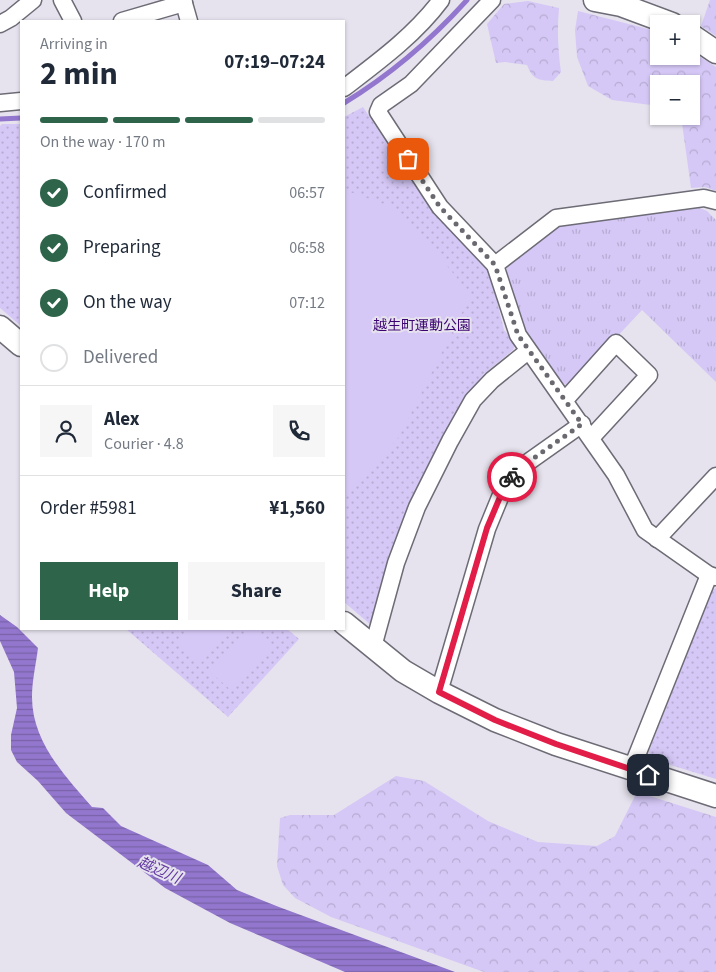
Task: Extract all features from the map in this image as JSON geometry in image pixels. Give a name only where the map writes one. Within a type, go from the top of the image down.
[{"type":"street","points":[[0,24],[11,18],[33,0]]},
{"type":"street","points":[[62,0],[72,20]]},
{"type":"street","points":[[345,87],[384,58],[429,16],[441,0]]},
{"type":"street","points":[[492,0],[411,84],[382,104],[378,112],[440,207],[495,265],[518,335],[616,475],[645,530],[713,576],[632,770]]},
{"type":"street","points":[[595,0],[621,5],[650,16]]},
{"type":"street","points":[[125,20],[184,2],[189,20]]},
{"type":"street","points":[[700,41],[716,52]]},
{"type":"street","points":[[0,103],[20,100]]},
{"type":"street","points":[[495,265],[556,218],[704,198],[716,201]]},
{"type":"street","points":[[0,327],[20,344]]},
{"type":"street","points":[[565,400],[616,342],[649,375],[591,438]]},
{"type":"street","points":[[373,647],[396,562],[418,507],[450,441],[473,400],[492,380],[528,351]]},
{"type":"street","points":[[439,692],[487,528],[503,490],[517,470],[582,424]]},
{"type":"street","points":[[657,539],[716,476]]},
{"type":"street","points":[[345,624],[403,671],[439,692],[495,720],[556,744],[716,796]]},
{"type":"green space","points":[[710,0],[716,0],[716,36],[701,26]]},
{"type":"green space","points":[[528,1],[559,8],[558,40],[561,72],[553,81],[537,78],[531,74],[527,65],[505,62],[496,63],[487,24],[504,4]]},
{"type":"green space","points":[[578,11],[650,29],[650,65],[700,65],[700,57],[716,67],[716,191],[705,187],[691,188],[682,125],[700,125],[700,75],[650,75],[650,105],[612,100],[588,86],[577,57],[575,30]]},
{"type":"green space","name":"越生町運動公園","points":[[363,107],[429,206],[490,272],[504,330],[516,343],[513,350],[484,374],[470,392],[411,505],[392,548],[371,625],[345,603],[345,116]]},
{"type":"green space","points":[[2,124],[20,124],[20,325],[0,308],[0,126]]},
{"type":"green space","points":[[345,190],[387,205],[415,227],[471,295],[399,437],[345,498]]},
{"type":"green space","points":[[700,208],[707,211],[716,220],[716,382],[642,310],[570,387],[561,382],[522,327],[506,273],[507,265],[555,226]]},
{"type":"green space","points":[[716,588],[716,779],[651,759],[649,751],[712,590]]},
{"type":"green space","points":[[127,630],[288,630],[299,639],[228,717]]},
{"type":"green space","points":[[191,630],[230,630],[201,663],[179,644]]},
{"type":"green space","points":[[247,630],[255,630],[272,645],[232,691],[210,672]]},
{"type":"green space","points":[[396,776],[424,781],[488,821],[538,842],[597,846],[615,836],[637,792],[716,817],[716,972],[484,972],[331,917],[295,898],[283,885],[277,866],[280,818],[290,815],[334,815]]},
{"type":"water","name":"越辺川","points":[[0,615],[17,627],[38,648],[32,697],[33,713],[38,729],[44,743],[61,770],[92,807],[103,808],[121,826],[208,865],[237,890],[455,972],[345,972],[230,923],[165,888],[66,813],[38,781],[17,762],[11,750],[11,735],[17,708],[14,672],[0,641]]},
{"type":"waterway","points":[[345,102],[394,69],[439,29],[467,0]]},
{"type":"waterway","points":[[0,119],[20,118]]},
{"type":"way so far","points":[[408,159],[440,207],[495,265],[518,335],[582,424],[517,470],[512,477]]},
{"type":"route","points":[[512,477],[503,490],[487,528],[439,692],[495,720],[556,744],[648,775]]}]
